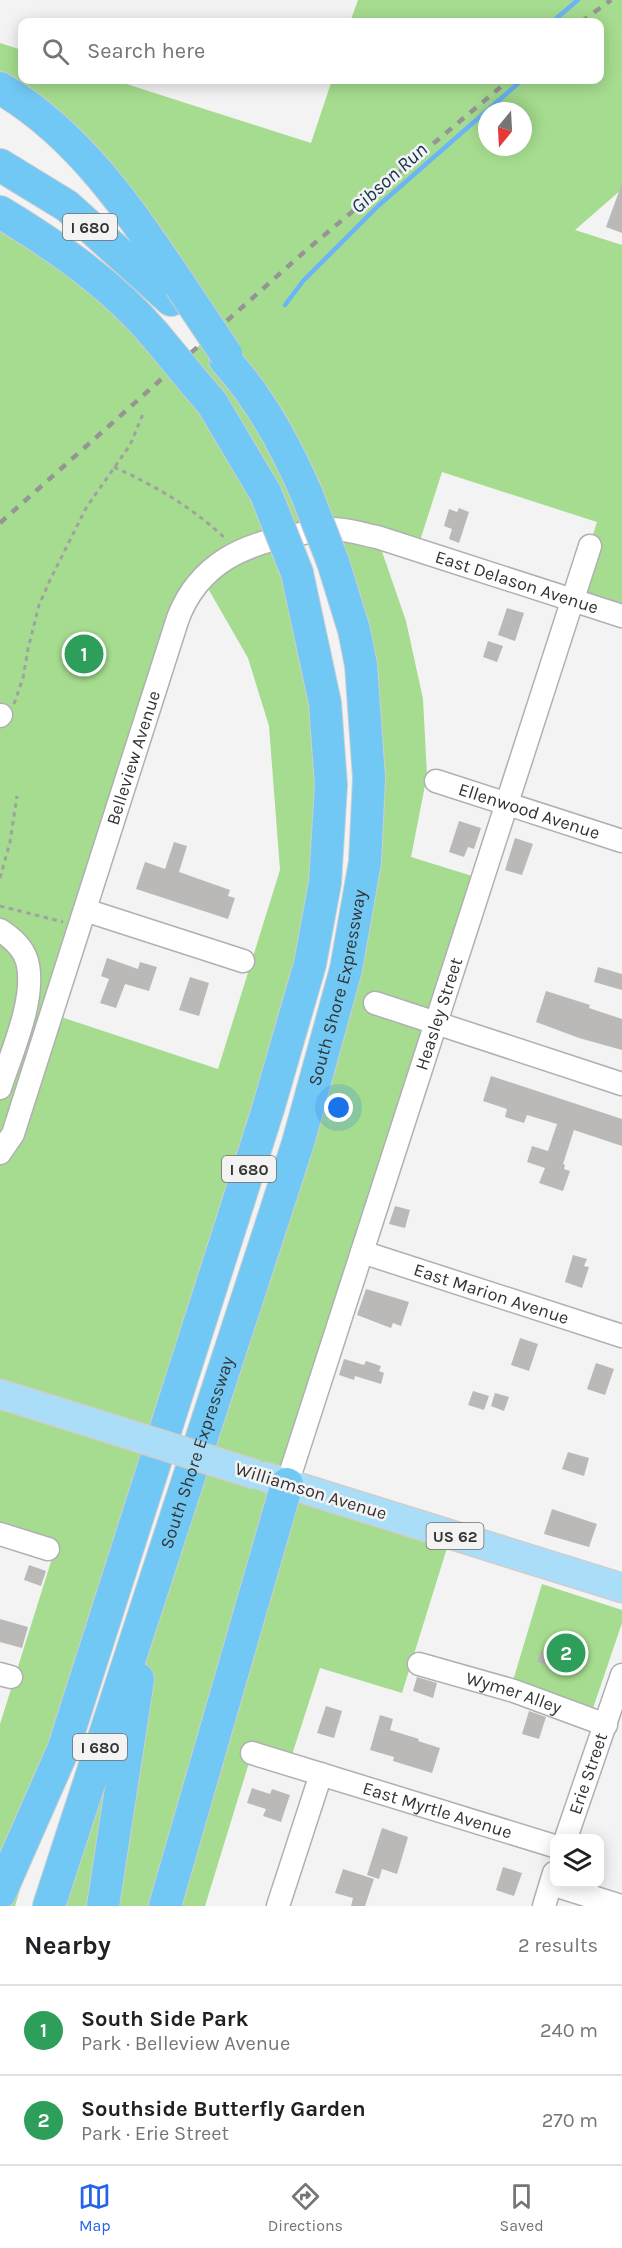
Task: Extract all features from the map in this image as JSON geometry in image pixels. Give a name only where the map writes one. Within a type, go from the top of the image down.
[{"type":"highway","points":[[0,88],[40,116],[83,158],[134,217],[176,292]]},
{"type":"highway","name":"South Shore Expressway","points":[[0,165],[67,206],[176,292],[232,365],[272,423],[307,495],[333,562],[351,621],[358,653],[368,738],[369,815],[360,897],[346,969],[304,1122],[49,1906]]},
{"type":"highway","name":"South Shore Expressway","points":[[0,212],[73,260],[109,290],[155,335],[212,404],[266,494],[297,573],[319,671],[329,746],[330,816],[325,883],[319,923],[290,1040],[63,1750],[0,1893]]},
{"type":"highway","points":[[165,1906],[287,1484]]},
{"type":"highway","points":[[103,1906],[152,1588]]},
{"type":"main road","name":"Williamson Avenue","points":[[0,1394],[622,1588]]},
{"type":"street","name":"Belleview Avenue","points":[[0,1153],[13,1134],[78,917],[184,603],[192,589],[210,569],[238,552],[271,538],[330,529],[377,537],[411,548]]},
{"type":"street","name":"Heasley Street","points":[[287,1484],[590,546]]},
{"type":"street","name":"East Delason Avenue","points":[[411,548],[622,616]]},
{"type":"street","name":"Ellenwood Avenue","points":[[436,781],[622,841]]},
{"type":"street","points":[[78,917],[243,961]]},
{"type":"street","points":[[0,930],[13,939],[22,950],[27,960],[29,983],[21,1025],[0,1088]]},
{"type":"street","points":[[375,1003],[622,1084]]},
{"type":"street","name":"East Marion Avenue","points":[[362,1252],[622,1336]]},
{"type":"street","points":[[0,1534],[48,1549]]},
{"type":"street","name":"Wymer Alley","points":[[419,1664],[514,1691],[606,1725]]},
{"type":"street","name":"Erie Street","points":[[568,1834],[622,1675]]},
{"type":"street","name":"East Myrtle Avenue","points":[[252,1753],[550,1844]]},
{"type":"street","points":[[278,1906],[321,1773]]},
{"type":"street","points":[[544,1906],[550,1887]]},
{"type":"street","points":[[577,1888],[621,1906]]},
{"type":"path","points":[[1,715],[11,708],[18,697],[32,630],[39,605],[50,580],[86,508],[130,445],[143,414]]},
{"type":"path","points":[[114,467],[165,492],[192,509],[213,526],[238,552]]},
{"type":"path","points":[[0,878],[10,842],[17,795]]},
{"type":"path","points":[[0,906],[78,917]]},
{"type":"green space","points":[[358,0],[622,0],[622,189],[575,230],[622,245],[622,616],[572,600],[597,522],[442,472],[417,550],[377,537],[406,621],[423,699],[427,775],[411,857],[482,879],[287,1484],[451,1535],[402,1693],[320,1668],[289,1764],[252,1753],[205,1906],[49,1906],[298,1143],[369,778],[321,531],[282,537],[319,671],[325,883],[15,1906],[0,1906],[0,1724],[54,1552],[0,1534],[0,212],[179,364],[213,333],[180,285],[0,88],[0,43],[18,49],[18,84],[127,84],[311,143],[331,84],[604,84],[604,18],[351,18]],"holes":[[[202,578],[248,658],[269,726],[280,870],[218,1069],[52,1014]]]},
{"type":"green space","points":[[542,1584],[622,1610],[622,1623],[591,1714],[512,1684]]},
{"type":"building","points":[[622,186],[622,233],[606,227]]},
{"type":"building","points":[[459,508],[469,512],[459,543],[449,539],[452,529],[444,526],[449,509],[457,512]]},
{"type":"building","points":[[507,608],[524,613],[515,641],[498,635]]},
{"type":"building","points":[[488,641],[503,646],[497,662],[483,657]]},
{"type":"building","points":[[459,821],[481,828],[474,849],[468,847],[464,857],[449,852]]},
{"type":"building","points":[[515,838],[533,844],[522,875],[505,870]]},
{"type":"building","points":[[174,842],[187,846],[179,872],[230,890],[228,896],[235,898],[228,919],[136,889],[145,862],[165,869]]},
{"type":"building","points":[[107,958],[138,969],[140,962],[157,967],[149,991],[125,984],[116,1008],[100,1003],[109,979],[101,976]]},
{"type":"building","points":[[598,967],[622,974],[622,990],[594,982]]},
{"type":"building","points":[[190,977],[209,983],[199,1016],[179,1010]]},
{"type":"building","points":[[546,991],[590,1005],[589,1008],[622,1019],[622,1050],[579,1038],[536,1022]]},
{"type":"building","points":[[491,1076],[622,1119],[622,1146],[574,1130],[563,1164],[564,1169],[570,1171],[563,1191],[539,1183],[545,1168],[527,1162],[532,1146],[548,1151],[557,1124],[527,1115],[524,1123],[505,1117],[507,1109],[483,1101]]},
{"type":"building","points":[[395,1206],[410,1210],[405,1228],[389,1224]]},
{"type":"building","points":[[573,1255],[587,1259],[584,1266],[589,1267],[582,1288],[565,1282]]},
{"type":"building","points":[[366,1289],[409,1302],[401,1326],[393,1323],[391,1328],[357,1315]]},
{"type":"building","points":[[520,1338],[538,1344],[529,1371],[511,1365]]},
{"type":"building","points":[[344,1359],[364,1365],[366,1361],[381,1366],[379,1371],[384,1373],[381,1384],[355,1376],[354,1380],[339,1375]]},
{"type":"building","points":[[596,1363],[614,1369],[605,1395],[587,1389]]},
{"type":"building","points":[[473,1391],[489,1396],[484,1410],[468,1405]]},
{"type":"building","points":[[495,1393],[509,1397],[504,1411],[491,1406]]},
{"type":"building","points":[[568,1452],[589,1458],[584,1476],[562,1469]]},
{"type":"building","points":[[552,1509],[597,1524],[589,1547],[544,1534]]},
{"type":"building","points":[[29,1565],[46,1571],[41,1586],[24,1580]]},
{"type":"building","points":[[0,1619],[28,1627],[22,1648],[0,1642]]},
{"type":"building","points":[[542,1650],[554,1655],[549,1666],[537,1662]]},
{"type":"building","points":[[417,1677],[437,1683],[433,1698],[413,1691]]},
{"type":"building","points":[[326,1706],[342,1711],[334,1738],[317,1733]]},
{"type":"building","points":[[529,1711],[546,1717],[539,1739],[522,1734]]},
{"type":"building","points":[[380,1715],[393,1719],[390,1730],[440,1748],[432,1773],[393,1761],[394,1757],[370,1750]]},
{"type":"building","points":[[252,1788],[270,1794],[272,1789],[290,1795],[281,1822],[263,1816],[266,1809],[247,1803]]},
{"type":"building","points":[[382,1828],[408,1837],[397,1874],[382,1869],[379,1879],[367,1875]]},
{"type":"building","points":[[503,1867],[522,1873],[514,1896],[496,1890]]},
{"type":"building","points":[[343,1869],[374,1879],[365,1906],[351,1906],[353,1898],[335,1893]]},
{"type":"waterway","name":"Gibson Run","points":[[557,18],[578,0]]},
{"type":"waterway","name":"Gibson Run","points":[[285,305],[303,281],[378,206],[517,84]]},
{"type":"railway","points":[[586,18],[611,0]]},
{"type":"railway","points":[[0,523],[303,253],[504,84]]},
{"type":"place","name":"South Side Park","points":[[84,654]]},
{"type":"place","name":"Southside Butterfly Garden","points":[[566,1653]]}]
